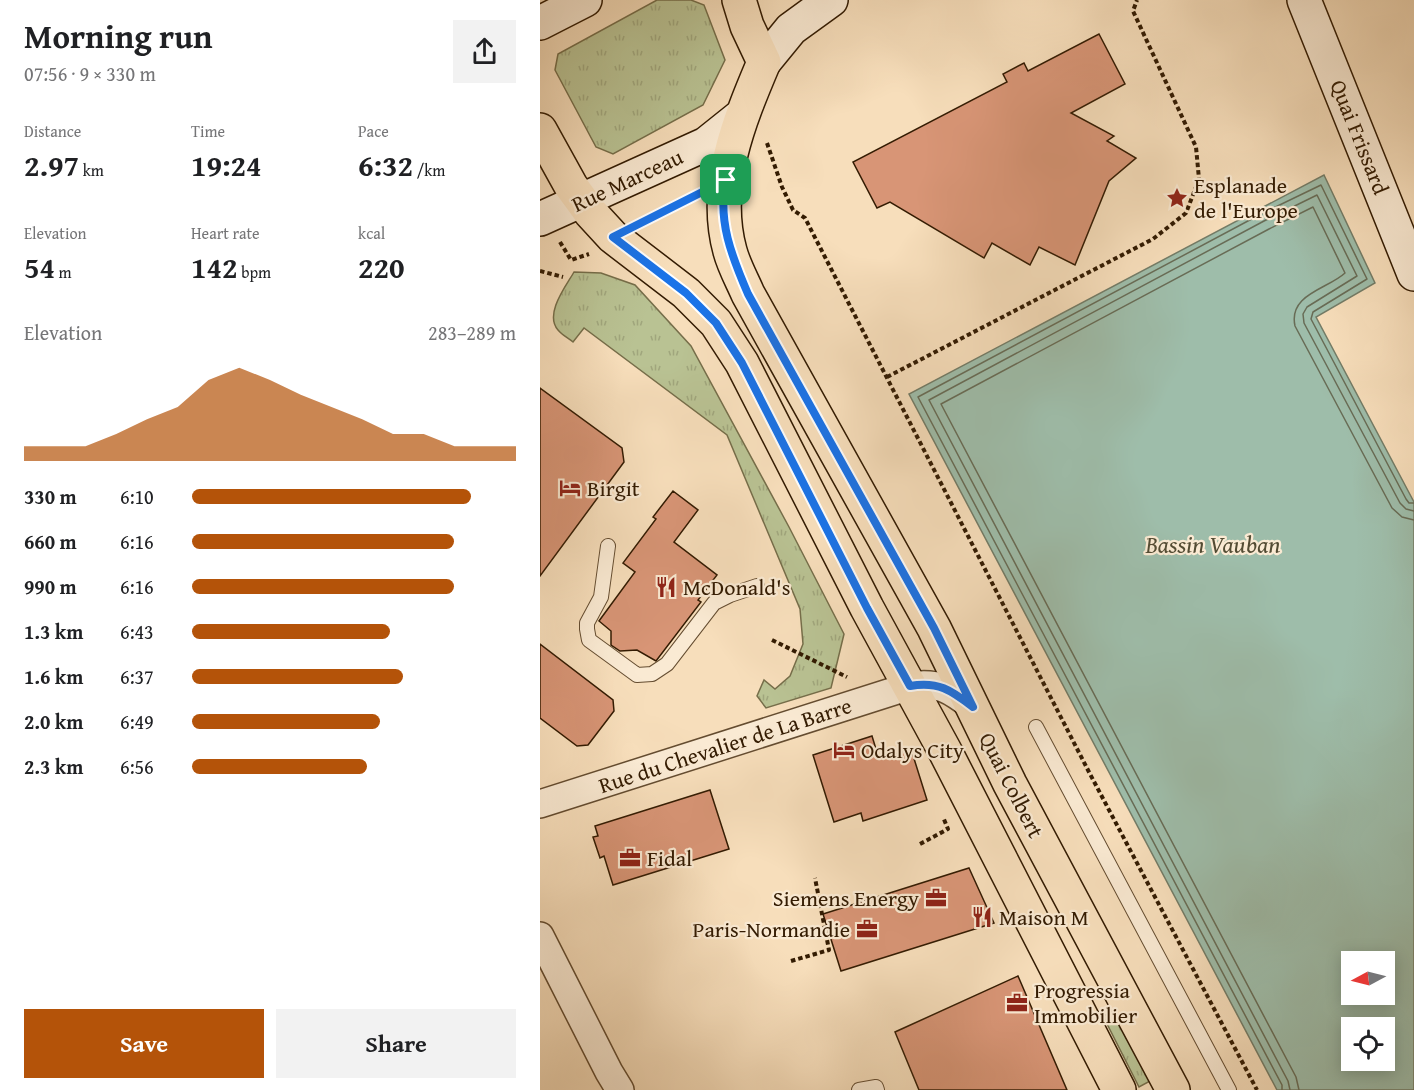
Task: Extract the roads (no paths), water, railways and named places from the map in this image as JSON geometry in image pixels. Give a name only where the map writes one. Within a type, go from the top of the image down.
[{"type":"main road","points":[[739,0],[747,26],[764,62]]},
{"type":"main road","name":"Quai Colbert","points":[[764,62],[741,116],[723,191],[725,228],[730,253],[748,294],[934,628],[1010,784],[1173,1090]]},
{"type":"main road","name":"Quai Colbert","points":[[540,130],[571,186],[613,237],[686,293],[716,323],[742,363],[1119,1090]]},
{"type":"street","points":[[540,23],[585,0]]},
{"type":"street","points":[[764,62],[791,29],[831,0]]},
{"type":"street","name":"Quai Frissard","points":[[1304,0],[1414,274]]},
{"type":"street","name":"Rue Marceau","points":[[540,219],[706,144],[741,116]]},
{"type":"street","points":[[910,686],[936,653],[934,628]]},
{"type":"street","name":"Rue du Chevalier de La Barre","points":[[540,804],[910,686],[925,683],[939,686],[954,692],[973,707]]},
{"type":"street","points":[[540,936],[620,1090]]},
{"type":"lane","points":[[608,546],[601,597],[587,623],[587,629],[590,640],[637,675],[652,674],[667,664],[714,603],[757,586]]},
{"type":"lane","points":[[1036,727],[1229,1090]]},
{"type":"lane","points":[[859,1090],[876,1087],[877,1090]]},
{"type":"water","name":"Bassin Vauban","points":[[1324,175],[1375,283],[1316,317],[1414,502],[1414,1090],[1277,1090],[909,394]]},
{"type":"place","name":"Esplanade de l'Europe","points":[[1177,198]]},
{"type":"place","name":"Birgit","points":[[570,488]]},
{"type":"place","name":"McDonald's","points":[[666,587]]},
{"type":"place","name":"Odalys City","points":[[844,750]]},
{"type":"place","name":"Fidal","points":[[630,858]]},
{"type":"place","name":"Siemens Energy","points":[[936,898]]},
{"type":"place","name":"Maison M","points":[[982,917]]},
{"type":"place","name":"Paris-Normandie","points":[[867,929]]},
{"type":"place","name":"Progressia Immobilier","points":[[1017,1003]]}]
